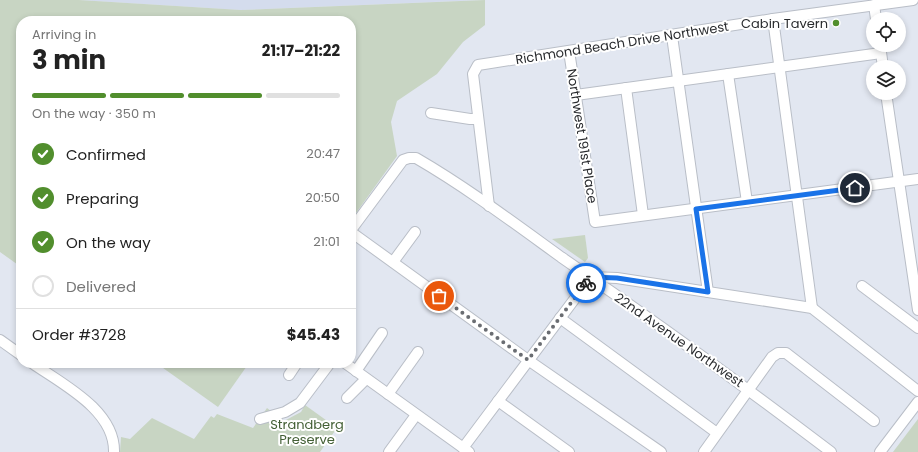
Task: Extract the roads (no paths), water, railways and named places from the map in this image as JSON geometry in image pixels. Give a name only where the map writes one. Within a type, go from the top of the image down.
[{"type":"street","name":"Richmond Beach Drive Northwest","points":[[478,119],[473,74],[474,68],[478,65],[672,36],[773,19],[913,0]]},
{"type":"street","points":[[874,5],[875,12]]},
{"type":"street","points":[[773,19],[812,308]]},
{"type":"street","points":[[672,36],[708,292]]},
{"type":"street","name":"Northwest 191st Place","points":[[569,51],[595,222],[643,216]]},
{"type":"street","points":[[576,95],[780,68],[866,52]]},
{"type":"street","points":[[728,74],[747,202]]},
{"type":"street","points":[[626,88],[643,216],[918,179]]},
{"type":"street","points":[[887,100],[918,310]]},
{"type":"street","points":[[431,113],[478,119],[489,206]]},
{"type":"street","name":"22nd Avenue Northwest","points":[[356,224],[403,160],[416,158],[489,206],[591,277],[749,389],[831,452]]},
{"type":"street","points":[[393,262],[415,232]]},
{"type":"street","points":[[356,235],[528,360],[662,452]]},
{"type":"street","points":[[352,368],[466,450],[498,401],[591,277],[617,278],[812,308],[918,391]]},
{"type":"street","points":[[862,286],[918,328]]},
{"type":"street","points":[[560,318],[717,433]]},
{"type":"street","points":[[356,371],[382,333]]},
{"type":"street","points":[[0,340],[16,351]]},
{"type":"street","points":[[388,394],[418,352]]},
{"type":"street","points":[[708,450],[717,433],[772,357],[778,354],[786,353],[874,421]]},
{"type":"street","points":[[39,368],[92,405],[104,419],[112,432],[114,452]]},
{"type":"street","points":[[289,375],[294,368]]},
{"type":"street","points":[[260,418],[285,412],[300,403],[326,368]]},
{"type":"street","points":[[347,398],[366,378]]},
{"type":"street","points":[[498,401],[569,452]]},
{"type":"street","points":[[880,452],[918,402]]},
{"type":"street","points":[[389,452],[416,415]]},
{"type":"place","name":"Cabin Tavern","points":[[836,23]]},
{"type":"park label","name":"Strandberg Preserve","points":[[307,432]]}]
